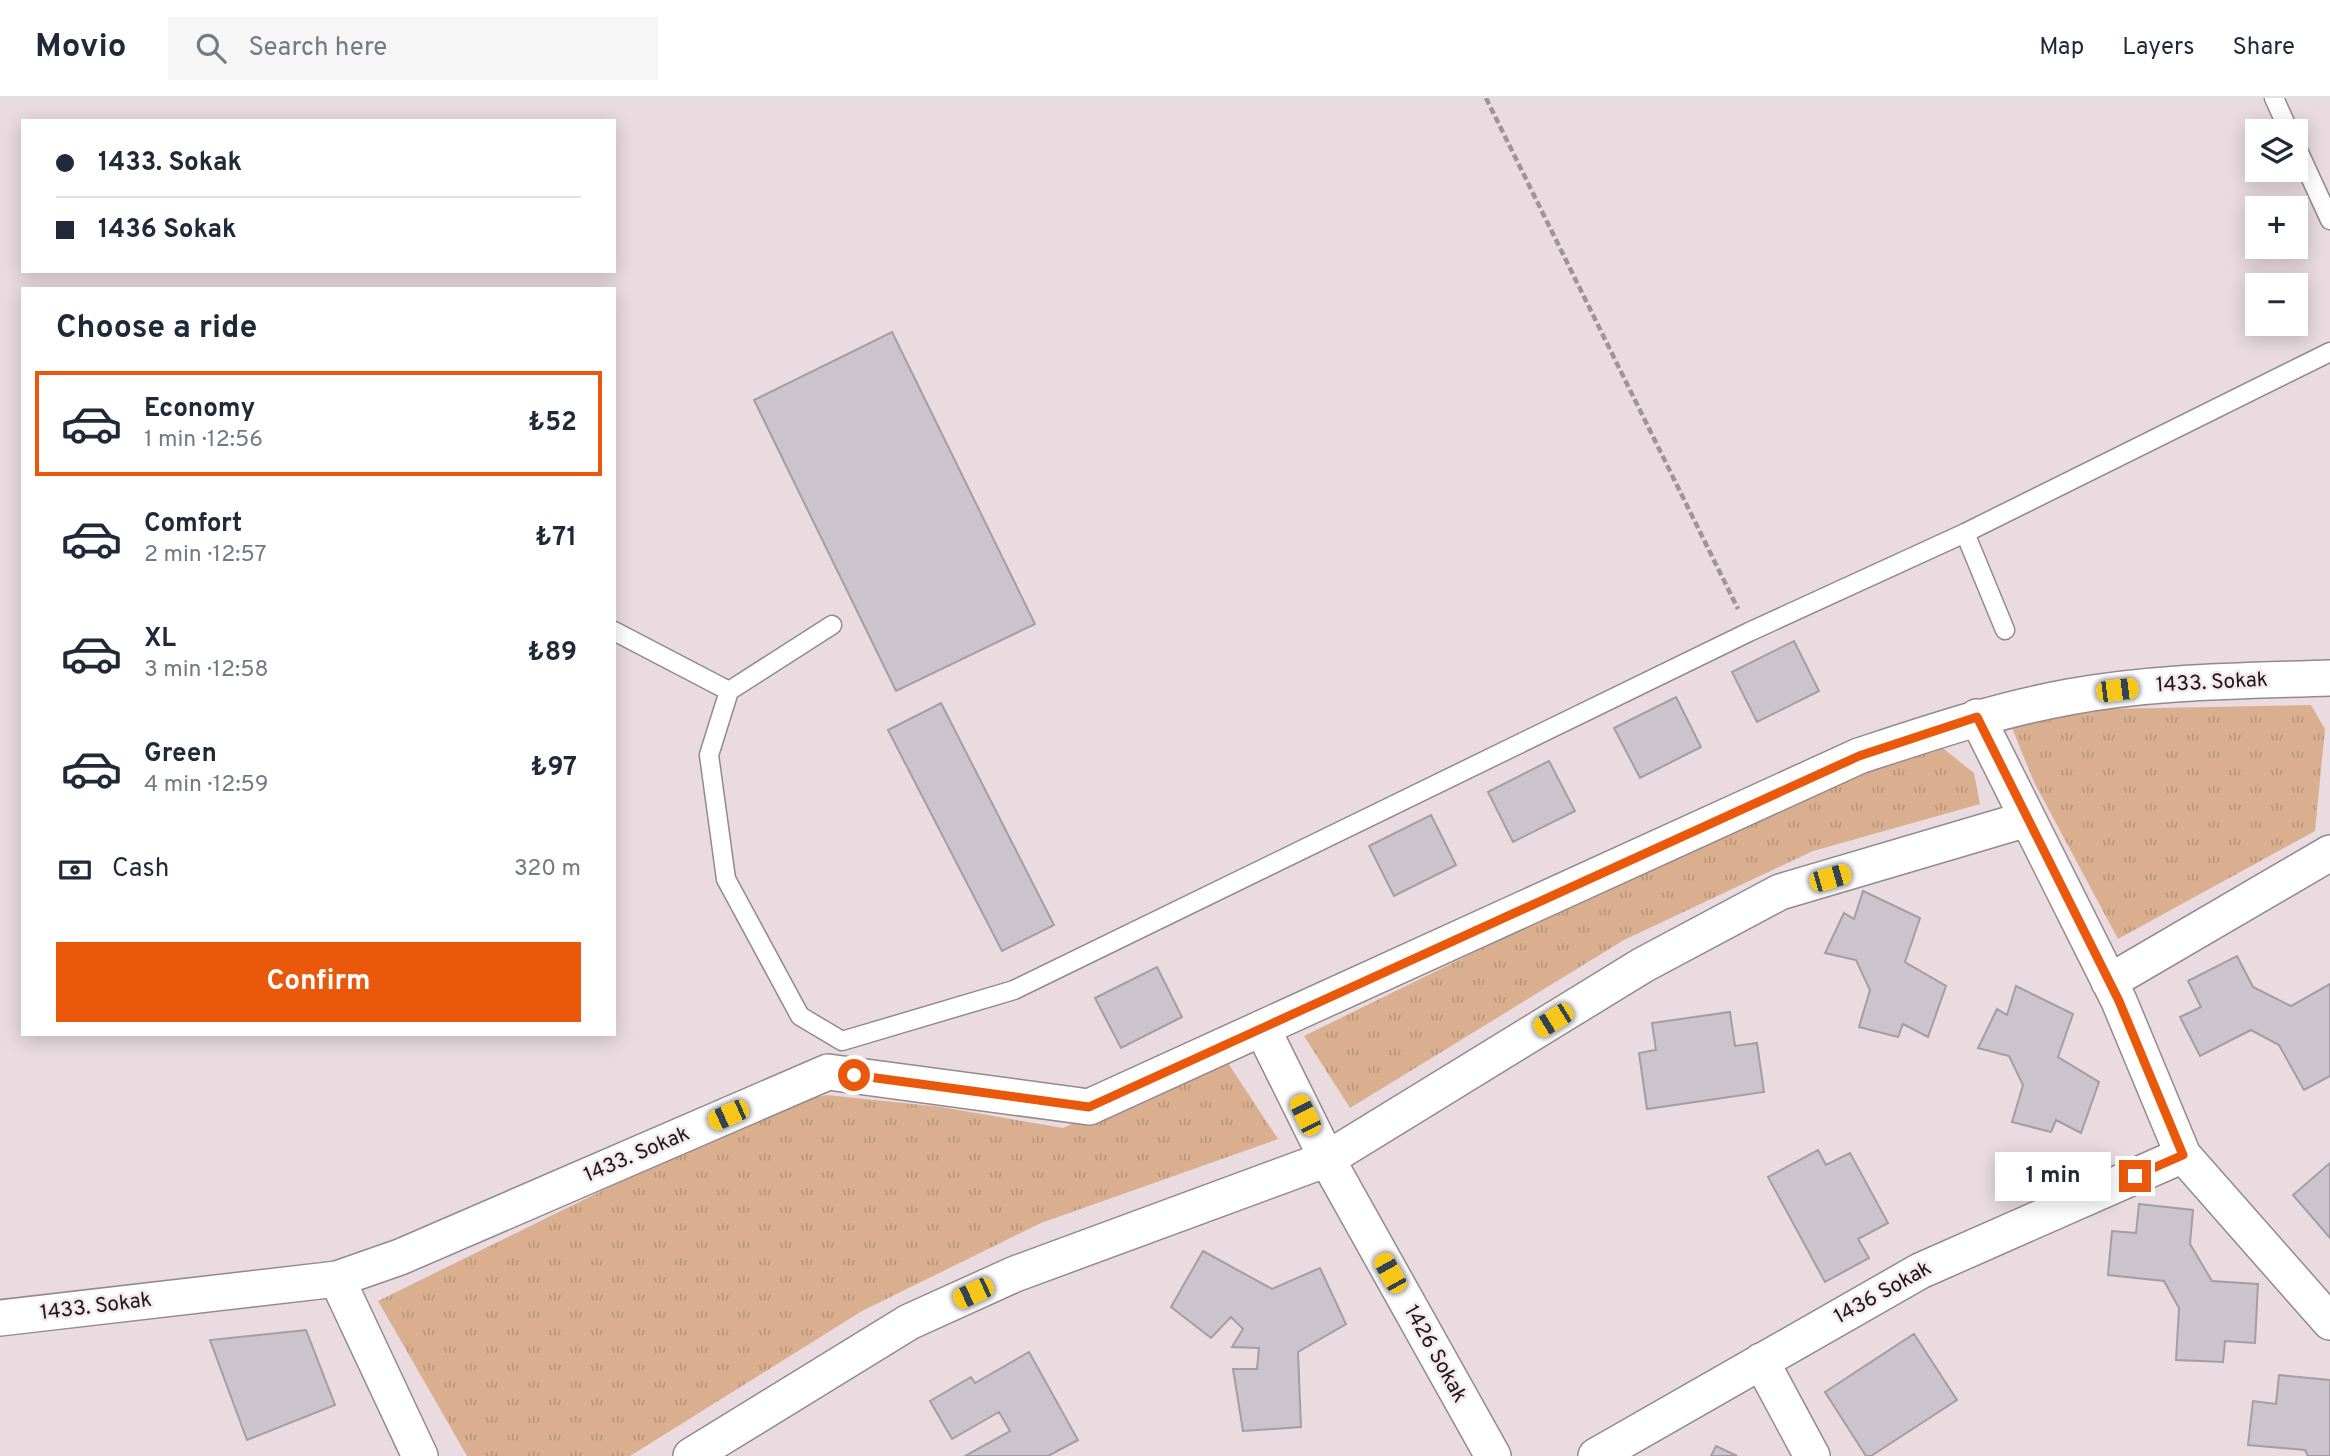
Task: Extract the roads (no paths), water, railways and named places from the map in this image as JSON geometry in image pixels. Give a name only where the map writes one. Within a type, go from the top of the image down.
[{"type":"street","name":"1433. Sokak","points":[[0,1318],[337,1279],[400,1257],[828,1072],[1089,1107],[1859,756],[1977,717],[2070,696],[2164,684],[2330,678]]},
{"type":"street","points":[[1977,717],[2109,982],[2183,1155],[2330,1322]]},
{"type":"street","points":[[691,1456],[909,1322],[1015,1274],[1327,1159],[1643,965],[1780,892],[2027,819]]},
{"type":"street","points":[[2109,982],[2330,853]]},
{"type":"street","name":"1426 Sokak","points":[[1262,1028],[1327,1159],[1493,1456]]},
{"type":"street","name":"1436 Sokak","points":[[1596,1456],[1920,1271],[2183,1155]]},
{"type":"street","points":[[337,1279],[420,1456]]},
{"type":"street","points":[[1761,1361],[1812,1456]]},
{"type":"lane","points":[[2274,98],[2284,119]]},
{"type":"lane","points":[[2308,172],[2330,220]]},
{"type":"lane","points":[[832,625],[729,691],[709,755],[726,879],[800,1016],[842,1041],[1014,990],[1749,632],[1965,533],[2330,352]]},
{"type":"lane","points":[[1965,533],[2005,630]]},
{"type":"lane","points":[[616,632],[729,691]]}]
